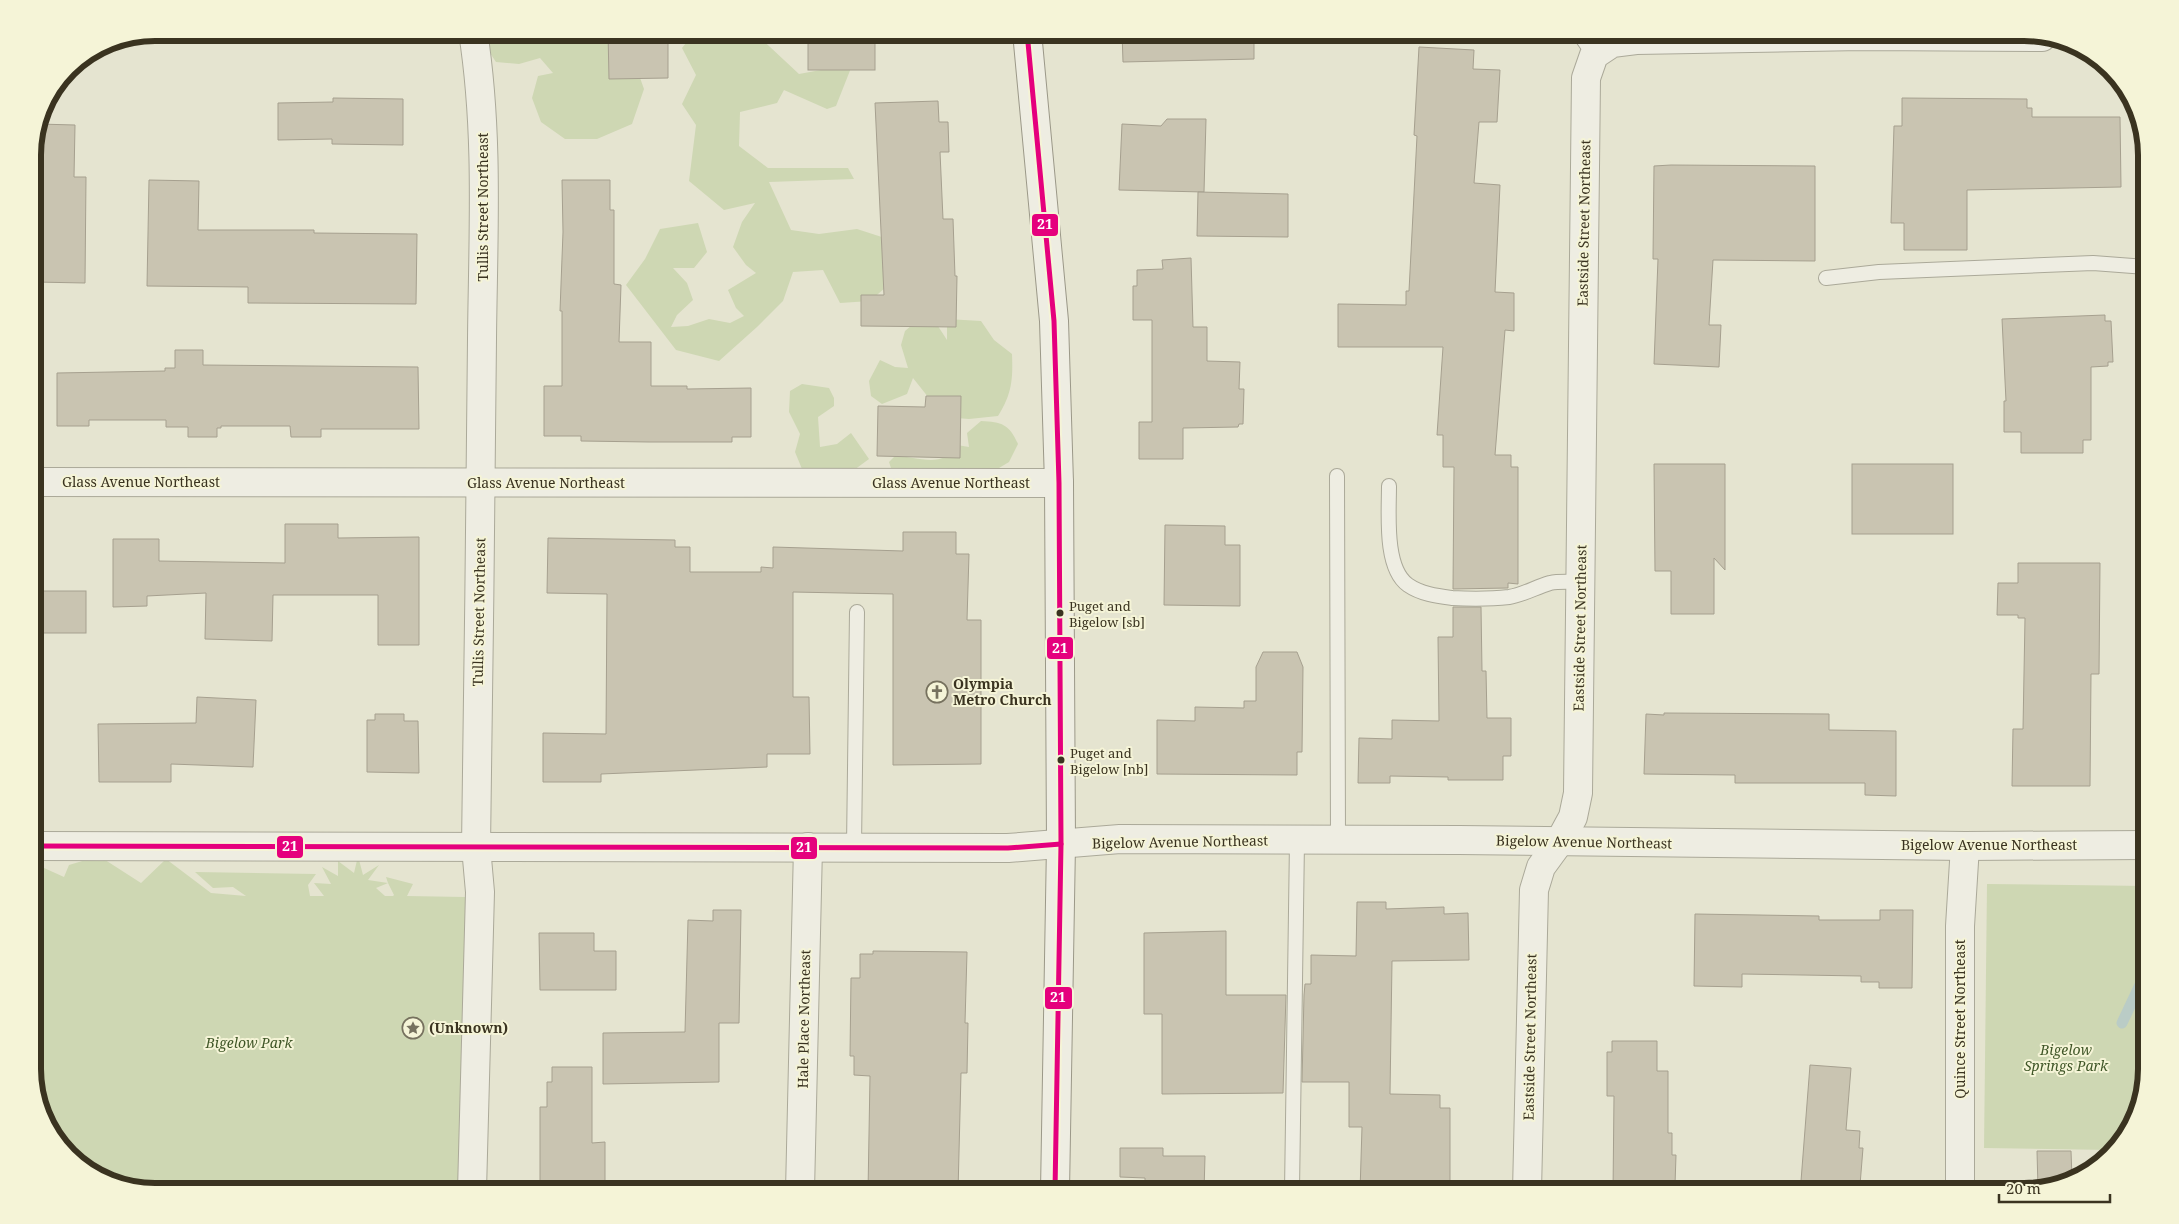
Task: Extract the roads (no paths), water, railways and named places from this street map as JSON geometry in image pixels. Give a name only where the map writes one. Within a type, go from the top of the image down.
[{"type":"street","name":"Tullis Street Northeast","points":[[472,1183],[480,892],[476,847],[482,483],[483,133],[479,68],[474,41]]},
{"type":"street","points":[[1028,41],[1054,321],[1059,483],[1061,844],[1055,1183]]},
{"type":"street","points":[[1594,55],[1612,43],[1628,41]]},
{"type":"street","name":"Eastside Street Northeast","points":[[1527,1183],[1534,890],[1541,867],[1560,841],[1573,817],[1578,793],[1586,78],[1594,55]]},
{"type":"street","name":"Glass Avenue Northeast","points":[[41,482],[1059,483]]},
{"type":"street","name":"Bigelow Avenue Northeast","points":[[41,846],[1008,848],[1120,839],[1560,841],[1965,846],[2138,845]]},
{"type":"street","name":"Quince Street Northeast","points":[[1960,1183],[1960,926],[1965,846]]},
{"type":"street","name":"Hale Place Northeast","points":[[800,1183],[808,847]]},
{"type":"lane","points":[[1584,41],[1594,55]]},
{"type":"lane","points":[[1826,278],[1879,272],[2093,263],[2138,266]]},
{"type":"lane","points":[[1337,476],[1338,841]]},
{"type":"lane","points":[[1389,486],[1389,532],[1392,557],[1401,578],[1407,585],[1422,593],[1454,598],[1485,598],[1511,596],[1552,583],[1580,582]]},
{"type":"lane","points":[[854,847],[857,612]]},
{"type":"lane","points":[[1292,1183],[1296,841]]},
{"type":"waterway","points":[[2122,1023],[2138,989]]},
{"type":"place","name":"Puget and Bigelow [sb]","points":[[1060,613]]},
{"type":"place","name":"Olympia Metro Church","points":[[937,692]]},
{"type":"place","name":"Puget and Bigelow [nb]","points":[[1061,760]]},
{"type":"place","name":"(Unknown)","points":[[413,1028]]},
{"type":"park label","name":"Bigelow Park","points":[[249,1043]]},
{"type":"park label","name":"Bigelow Springs Park","points":[[2066,1058]]}]
